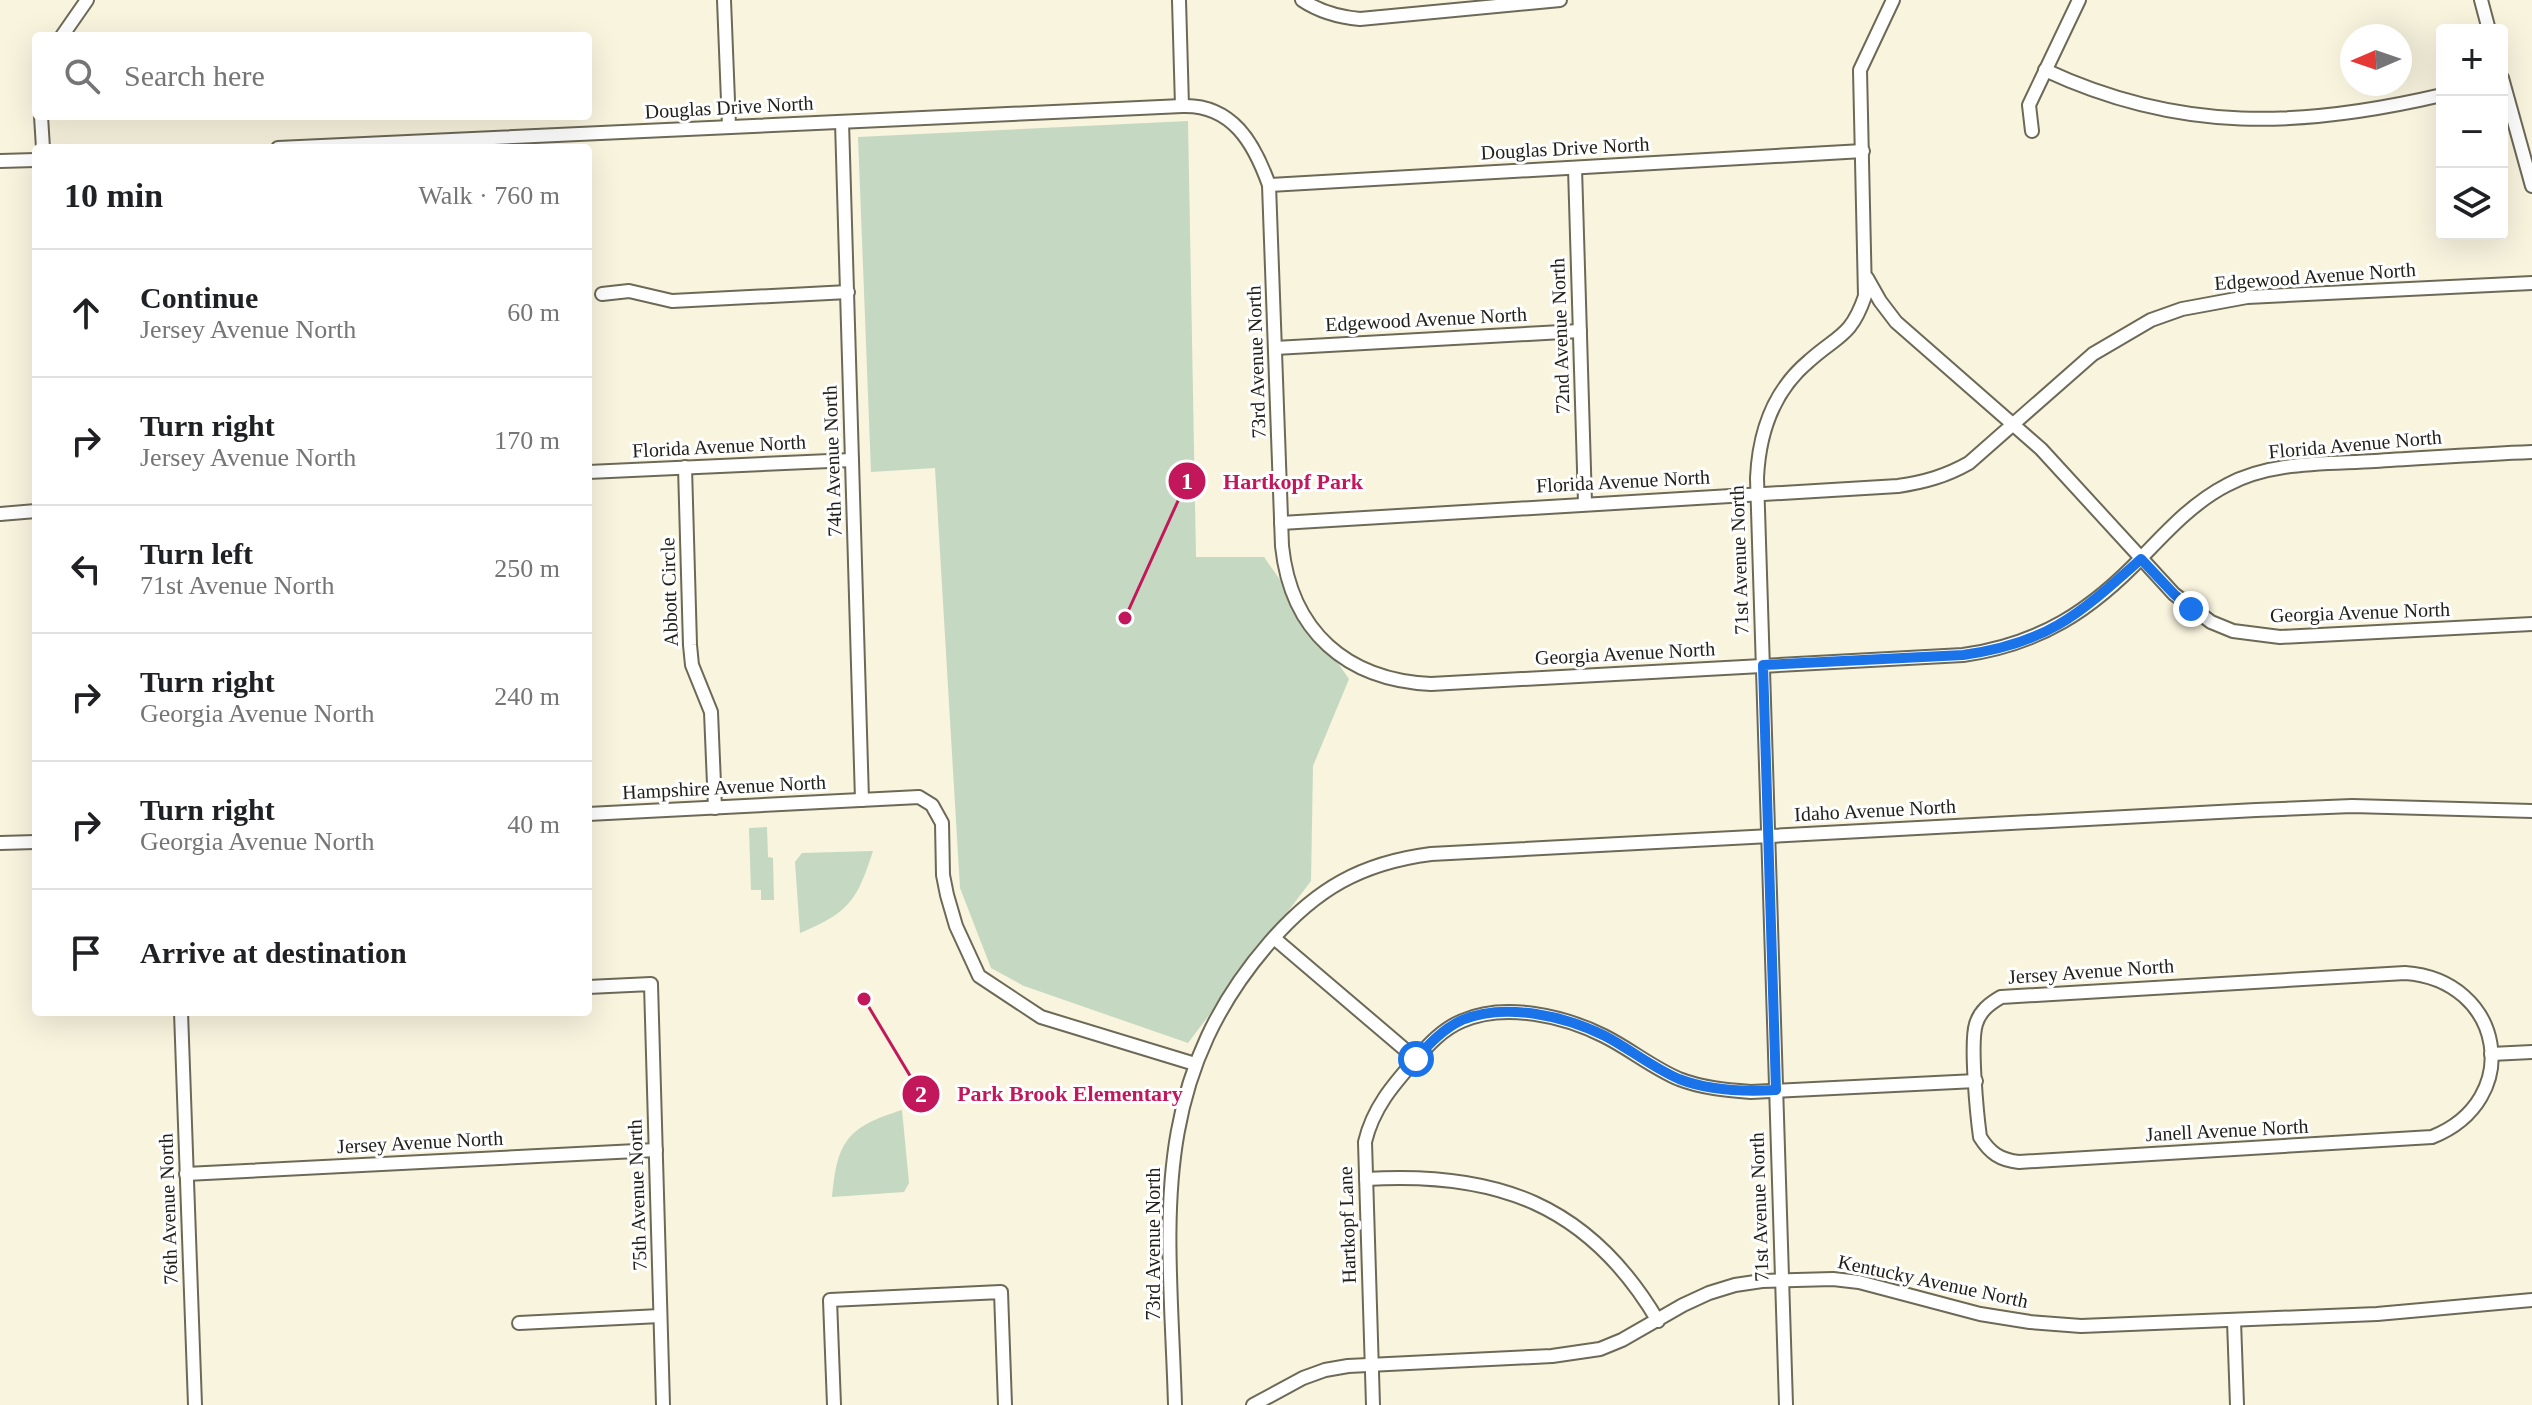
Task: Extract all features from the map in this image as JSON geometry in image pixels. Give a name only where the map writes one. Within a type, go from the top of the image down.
[{"type":"street","points":[[65,32],[87,0]]},
{"type":"street","points":[[724,0],[729,126]]},
{"type":"street","points":[[1179,0],[1182,106]]},
{"type":"street","points":[[1302,0],[1323,12],[1360,19],[1502,3],[1560,0]]},
{"type":"street","name":"71st Avenue North","points":[[1786,1405],[1758,451],[1764,426],[1791,379],[1810,360],[1848,332],[1865,296],[1867,277],[1860,70],[1893,0]]},
{"type":"street","points":[[2032,131],[2029,105],[2079,0]]},
{"type":"street","points":[[2481,0],[2487,24]]},
{"type":"street","points":[[2045,70],[2103,95],[2142,107],[2224,119],[2340,113],[2436,96]]},
{"type":"street","points":[[2507,96],[2532,186]]},
{"type":"street","name":"Douglas Drive North","points":[[360,144],[1182,106]]},
{"type":"street","name":"73rd Avenue North","points":[[1182,106],[1206,108],[1223,114],[1238,126],[1249,140],[1269,185],[1281,523],[1285,570],[1292,594],[1318,636],[1336,653],[1381,677],[1431,684]]},
{"type":"street","points":[[41,120],[43,144]]},
{"type":"street","name":"74th Avenue North","points":[[842,122],[862,800]]},
{"type":"street","name":"Douglas Drive North","points":[[1269,185],[1863,151]]},
{"type":"street","points":[[0,161],[32,160]]},
{"type":"street","name":"72nd Avenue North","points":[[1575,168],[1585,503]]},
{"type":"street","points":[[1867,277],[1896,322],[2041,449],[2141,559]]},
{"type":"street","name":"Edgewood Avenue North","points":[[2014,425],[2093,354],[2151,320],[2182,309],[2247,297],[2532,283]]},
{"type":"street","points":[[602,294],[629,291],[672,301],[848,292]]},
{"type":"street","name":"Edgewood Avenue North","points":[[1275,348],[1580,331]]},
{"type":"street","name":"Florida Avenue North","points":[[1281,523],[1898,486],[1947,475],[1969,463],[2014,425]]},
{"type":"street","name":"Florida Avenue North","points":[[2141,559],[2206,497],[2250,474],[2300,465],[2532,452]]},
{"type":"street","name":"Florida Avenue North","points":[[592,472],[852,460]]},
{"type":"street","name":"Abbott Circle","points":[[685,467],[690,645],[692,665],[711,712],[715,808]]},
{"type":"street","points":[[0,514],[32,511]]},
{"type":"street","name":"Georgia Avenue North","points":[[1431,684],[1992,651],[2022,643],[2075,616],[2141,559],[2191,609],[2233,631],[2256,635],[2280,637],[2532,624]]},
{"type":"street","points":[[862,800],[919,797],[932,805],[942,823],[943,875],[947,895],[956,926],[979,976],[1041,1017],[1195,1064]]},
{"type":"street","name":"Hampshire Avenue North","points":[[592,814],[862,800]]},
{"type":"street","name":"Idaho Avenue North","points":[[1188,1085],[1210,1028],[1226,1001],[1274,938],[1309,903],[1336,883],[1398,859],[1446,853],[1768,835],[2352,806],[2532,811]]},
{"type":"street","points":[[0,843],[32,842]]},
{"type":"street","points":[[1274,938],[1416,1059],[1443,1031],[1463,1020],[1508,1012],[1540,1015],[1602,1034],[1677,1078],[1726,1090],[1976,1081]]},
{"type":"street","name":"Jersey Avenue North","points":[[1976,1081],[1976,1024],[1989,1004],[2001,997],[2405,973],[2423,974],[2439,980],[2455,987],[2469,999],[2486,1025],[2491,1054]]},
{"type":"street","name":"75th Avenue North","points":[[592,987],[651,984],[663,1405]]},
{"type":"street","name":"76th Avenue North","points":[[181,1016],[195,1405]]},
{"type":"street","points":[[2491,1054],[2532,1052]]},
{"type":"street","name":"Janell Avenue North","points":[[1976,1081],[1980,1137],[1995,1156],[2019,1162],[2432,1137],[2449,1131],[2476,1107],[2485,1092],[2491,1054]]},
{"type":"street","name":"Hartkopf Lane","points":[[1373,1405],[1365,1142],[1369,1124],[1387,1093],[1416,1059]]},
{"type":"street","name":"73rd Avenue North","points":[[1175,1405],[1169,1181],[1188,1085]]},
{"type":"street","name":"Jersey Avenue North","points":[[186,1174],[656,1150]]},
{"type":"street","points":[[1366,1179],[1407,1176],[1479,1183],[1547,1209],[1605,1251],[1630,1278],[1658,1321]]},
{"type":"street","name":"Kentucky Avenue North","points":[[1253,1405],[1303,1378],[1325,1370],[1577,1354],[1611,1345],[1709,1293],[1735,1285],[1782,1280],[1859,1282],[1980,1314],[2081,1326],[2377,1314],[2532,1300]]},
{"type":"street","points":[[834,1405],[830,1300],[1001,1292],[1005,1405]]},
{"type":"street","points":[[519,1323],[660,1316]]},
{"type":"street","points":[[2234,1321],[2237,1405]]},
{"type":"green space","points":[[1188,121],[1196,557],[1264,557],[1349,679],[1313,766],[1311,881],[1188,1043],[1024,986],[991,968],[960,888],[935,468],[871,472],[858,137]]},
{"type":"green space","points":[[767,827],[768,857],[773,858],[774,900],[761,900],[761,890],[751,890],[749,828]]},
{"type":"green space","points":[[873,851],[862,882],[848,903],[829,919],[800,933],[795,862],[802,853]]},
{"type":"green space","points":[[902,1110],[909,1183],[904,1192],[832,1197],[837,1162],[849,1138],[869,1123]]},
{"type":"place","name":"Hartkopf Park","points":[[1125,618]]},
{"type":"place","name":"Park Brook Elementary","points":[[864,999]]},
{"type":"route","points":[[1416,1059],[1443,1031],[1463,1020],[1508,1012],[1540,1015],[1602,1034],[1677,1078],[1701,1086],[1751,1092],[1776,1090],[1763,665],[1963,655],[2022,643],[2075,616],[2141,559],[2191,609]]}]
